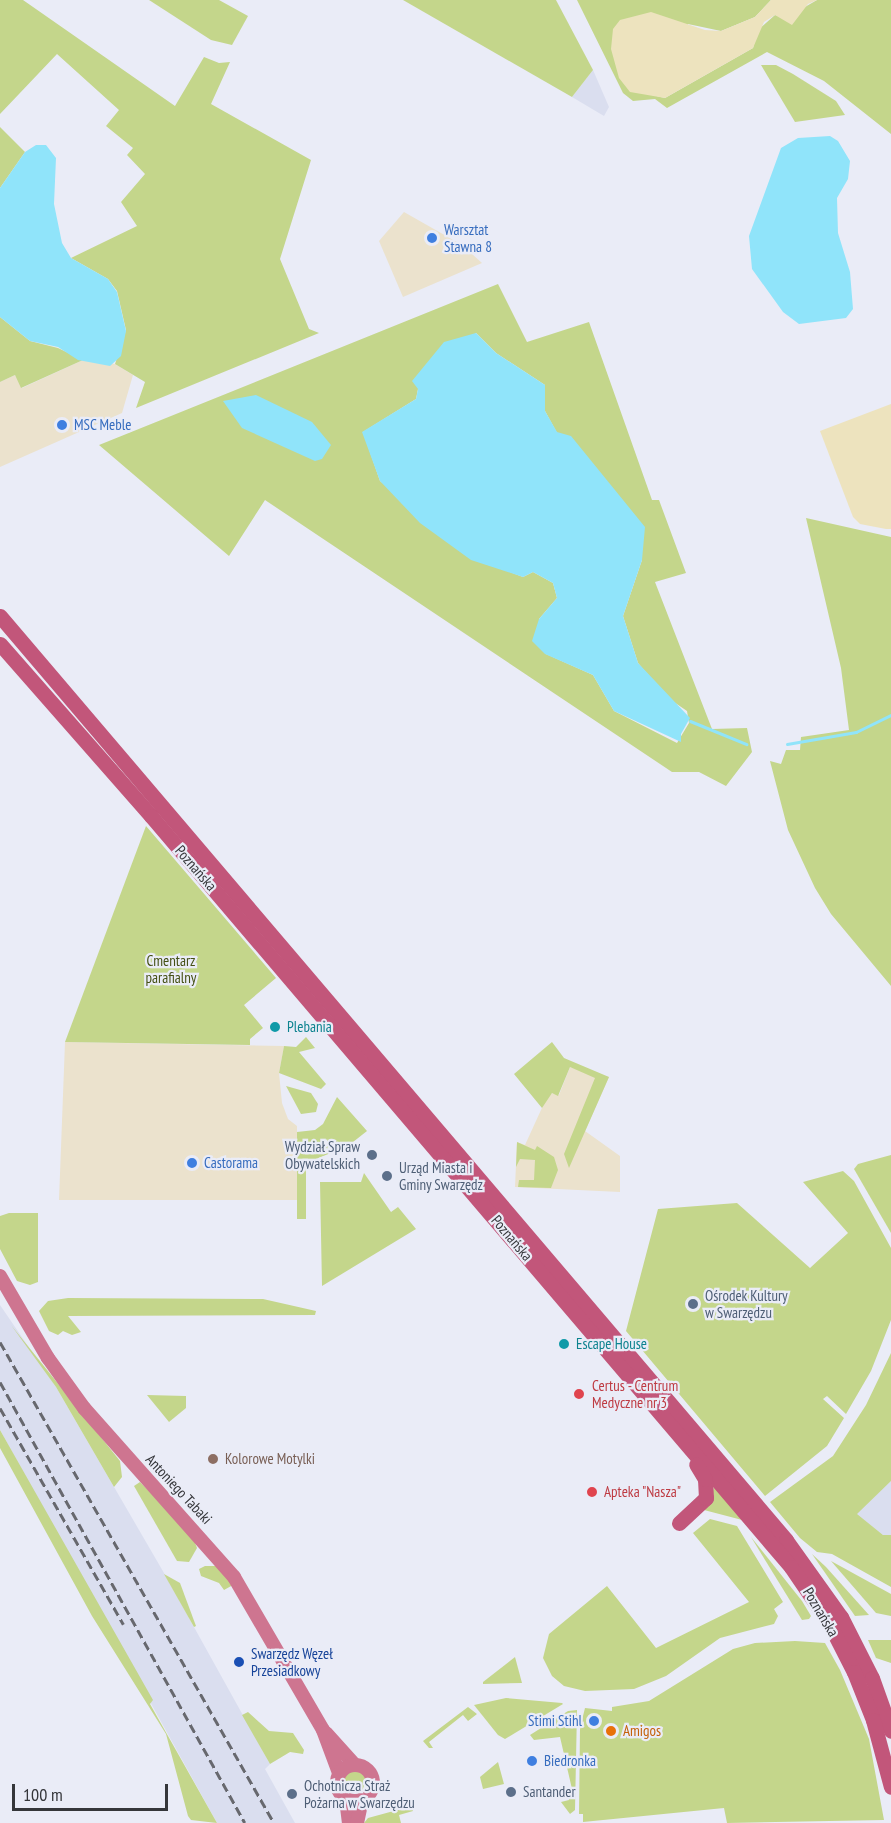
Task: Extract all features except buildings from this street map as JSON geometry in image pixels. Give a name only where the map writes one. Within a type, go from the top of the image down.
[{"type":"main road","name":"Poznańska","points":[[0,616],[763,1511],[825,1604],[856,1659],[891,1731]]},
{"type":"main road","name":"Poznańska","points":[[0,644],[825,1604]]},
{"type":"main road","points":[[679,1523],[702,1504],[707,1491],[703,1474],[683,1438]]},
{"type":"main road","name":"Poznańska","points":[[856,1659],[891,1787]]},
{"type":"street","name":"Antoniego Tabaki","points":[[0,1276],[48,1358],[84,1408],[228,1568],[323,1730],[339,1773]]},
{"type":"street","name":"Antoniego Tabaki","points":[[323,1730],[354,1764]]},
{"type":"street","points":[[349,1823],[346,1799],[338,1790],[339,1773],[354,1764],[366,1768],[373,1778],[372,1790],[362,1800],[357,1823]]},
{"type":"street","points":[[346,1799],[362,1800]]},
{"type":"shaded area","points":[[593,70],[609,107],[604,116],[572,97]]},
{"type":"shaded area","points":[[404,212],[462,245],[482,263],[403,297],[379,241]]},
{"type":"shaded area","points":[[83,360],[115,364],[133,375],[122,413],[0,467],[0,382],[15,375],[22,388]]},
{"type":"shaded area","name":"Castorama","points":[[65,1042],[284,1046],[279,1073],[282,1103],[288,1119],[297,1126],[297,1200],[59,1200]]},
{"type":"shaded area","points":[[570,1067],[609,1077],[585,1131],[620,1156],[620,1192],[515,1187],[517,1142],[525,1145],[546,1099],[552,1093],[559,1095]]},
{"type":"shaded area","points":[[0,1305],[56,1387],[164,1573],[270,1764],[265,1769],[295,1823],[217,1823],[0,1430]]},
{"type":"shaded area","points":[[891,1481],[891,1535],[883,1535],[856,1514]]},
{"type":"green space","points":[[0,0],[23,0],[175,106],[204,57],[219,63],[230,62],[211,104],[311,160],[280,259],[309,329],[319,333],[136,408],[145,382],[115,364],[126,330],[117,291],[108,279],[71,258],[137,226],[121,202],[145,174],[127,155],[133,148],[106,126],[119,110],[57,54],[0,114]]},
{"type":"green space","points":[[149,0],[219,0],[248,16],[232,45],[211,40]]},
{"type":"green space","points":[[403,0],[556,0],[593,70],[572,97]]},
{"type":"green space","points":[[577,0],[771,0],[755,17],[721,31],[688,24],[648,94],[665,98],[753,48],[758,30],[775,15],[786,18],[817,0],[891,0],[891,134],[824,81],[767,52],[667,108],[655,99],[633,101],[623,93]]},
{"type":"green space","points":[[761,65],[776,65],[793,74],[836,101],[845,115],[795,122]]},
{"type":"green space","points":[[0,127],[25,152],[0,188]]},
{"type":"green space","points":[[498,284],[527,342],[589,322],[652,500],[659,500],[686,573],[655,582],[712,729],[747,728],[752,752],[726,786],[699,772],[672,772],[265,500],[229,556],[99,445]],"holes":[[[476,333],[496,353],[545,385],[545,411],[557,433],[642,560],[623,616],[638,663],[668,698],[687,711],[689,723],[677,743],[614,711],[593,675],[546,654],[539,619],[557,598],[553,583],[533,572],[523,577],[497,567],[380,481],[363,432],[416,399],[418,389]]]},
{"type":"green space","points":[[0,317],[30,341],[58,348],[83,360],[21,388],[15,375],[0,382]]},
{"type":"green space","points":[[806,518],[891,537],[891,986],[831,914],[815,888],[788,830],[770,761],[781,764],[786,750],[800,750],[801,737],[849,730],[841,668]]},
{"type":"green space","name":"Cmentarz parafialny","points":[[146,826],[276,978],[244,1005],[263,1028],[250,1039],[250,1045],[65,1042]]},
{"type":"green space","points":[[306,1037],[315,1048],[299,1052],[326,1084],[321,1089],[279,1073],[284,1046],[296,1047]]},
{"type":"green space","points":[[552,1042],[564,1058],[609,1077],[569,1168],[564,1154],[595,1078],[570,1067],[558,1096],[552,1093],[542,1108],[514,1074]]},
{"type":"green space","points":[[286,1086],[311,1093],[318,1104],[316,1112],[301,1114]]},
{"type":"green space","points":[[337,1097],[367,1131],[348,1146],[306,1163],[306,1219],[297,1219],[297,1132],[315,1130],[323,1124]]},
{"type":"green space","points":[[517,1142],[535,1150],[537,1146],[554,1157],[558,1170],[551,1188],[518,1187],[519,1180],[534,1180],[535,1160],[520,1159],[516,1167]]},
{"type":"green space","points":[[891,1155],[891,1233],[854,1169],[858,1164]]},
{"type":"green space","points":[[843,1171],[854,1181],[891,1248],[891,1320],[871,1371],[846,1414],[827,1396],[823,1399],[844,1418],[827,1446],[765,1496],[626,1331],[658,1209],[737,1203],[810,1268],[848,1233],[803,1182]]},
{"type":"green space","points":[[364,1173],[391,1212],[398,1207],[416,1229],[322,1286],[320,1182],[361,1182]]},
{"type":"green space","points":[[9,1213],[38,1213],[38,1282],[30,1285],[17,1281],[0,1249],[0,1216]]},
{"type":"green space","points":[[68,1298],[263,1299],[316,1311],[315,1315],[68,1316],[81,1332],[72,1335],[63,1331],[58,1335],[49,1331],[39,1311],[48,1301]]},
{"type":"green space","points":[[11,1325],[120,1461],[122,1477],[114,1487],[56,1387]]},
{"type":"green space","points":[[891,1353],[891,1481],[857,1514],[883,1535],[891,1535],[891,1587],[832,1554],[817,1552],[800,1538],[770,1502],[833,1456],[866,1405]]},
{"type":"green space","points":[[147,1395],[186,1396],[186,1408],[169,1422]]},
{"type":"green space","points":[[0,1430],[153,1700],[150,1704],[217,1823],[191,1820],[188,1816],[166,1734],[92,1616],[0,1448]]},
{"type":"green space","points":[[140,1482],[192,1535],[197,1548],[189,1562],[177,1561],[134,1486]]},
{"type":"green space","points":[[714,1484],[746,1521],[704,1510],[712,1499]]},
{"type":"green space","points":[[710,1519],[737,1526],[783,1602],[774,1609],[778,1616],[774,1624],[720,1638],[666,1676],[634,1689],[585,1691],[564,1686],[552,1676],[543,1658],[549,1634],[607,1586],[656,1648],[749,1602],[693,1533]]},
{"type":"green space","points":[[751,1537],[802,1601],[811,1616],[809,1619],[802,1620]]},
{"type":"green space","points":[[812,1554],[826,1567],[869,1615],[855,1616]]},
{"type":"green space","points":[[831,1561],[891,1594],[891,1616],[876,1613]]},
{"type":"green space","points":[[205,1566],[217,1566],[233,1585],[224,1590],[219,1583],[201,1576],[199,1569]]},
{"type":"green space","points":[[164,1574],[180,1583],[196,1626],[194,1627]]},
{"type":"green space","points":[[868,1640],[891,1640],[891,1663],[876,1658]]},
{"type":"green space","points":[[795,1641],[825,1643],[840,1670],[869,1739],[884,1820],[727,1823],[724,1808],[583,1822],[583,1814],[579,1814],[580,1728],[585,1708],[612,1711],[612,1707],[649,1701],[733,1649],[755,1643]]},
{"type":"green space","points":[[515,1657],[522,1683],[483,1684],[483,1682]]},
{"type":"green space","points":[[506,1698],[563,1704],[505,1739],[498,1735],[474,1705]]},
{"type":"green space","points":[[468,1707],[477,1714],[468,1721],[463,1715],[429,1742],[433,1748],[429,1748],[423,1741]]},
{"type":"green space","points":[[577,1710],[575,1810],[570,1814],[561,1802],[569,1800],[567,1790],[572,1789],[560,1737],[534,1740],[530,1735],[568,1711]]},
{"type":"green space","points":[[248,1712],[269,1731],[293,1733],[304,1750],[303,1754],[290,1752],[270,1764],[242,1715]]},
{"type":"green space","points":[[498,1762],[504,1784],[483,1789],[480,1777]]},
{"type":"green space","points":[[355,1771],[363,1774],[366,1782],[363,1790],[355,1793],[347,1790],[344,1782],[347,1774]]},
{"type":"green space","points":[[412,1806],[413,1811],[399,1815],[401,1823],[364,1823],[368,1818]]},
{"type":"sand","points":[[771,0],[817,0],[808,4],[792,25],[775,15],[764,22],[753,48],[665,98],[630,92],[619,78],[611,49],[613,29],[620,20],[651,12],[705,30],[721,31],[755,17]]},
{"type":"sand","points":[[891,404],[891,529],[886,529],[860,524],[853,517],[820,431]]},
{"type":"water","points":[[830,136],[838,141],[850,161],[848,179],[837,198],[838,233],[850,272],[853,309],[846,318],[799,324],[783,312],[752,269],[749,236],[781,148],[798,138]]},
{"type":"water","points":[[36,145],[46,145],[56,158],[54,204],[62,243],[71,258],[108,279],[117,292],[126,331],[121,356],[110,366],[78,360],[58,347],[30,341],[0,317],[0,188],[25,152]]},
{"type":"water","points":[[476,333],[496,353],[545,385],[545,411],[557,432],[571,436],[645,527],[642,560],[623,616],[638,663],[690,718],[681,734],[681,742],[614,711],[593,675],[545,654],[532,641],[539,619],[557,598],[553,583],[533,572],[523,577],[471,560],[420,523],[380,481],[362,432],[416,399],[418,389],[412,381],[444,342]]},
{"type":"water","points":[[256,395],[312,422],[331,445],[322,459],[315,461],[242,428],[223,401]]},
{"type":"waterway","points":[[787,744],[856,732],[891,715]]},
{"type":"waterway","points":[[690,721],[746,744]]},
{"type":"railway","points":[[0,1342],[274,1823]]},
{"type":"railway","points":[[0,1382],[245,1823]]},
{"type":"railway","points":[[0,1408],[123,1624]]},
{"type":"place","name":"Warsztat Stawna 8","points":[[432,238]]},
{"type":"place","name":"MSC Meble","points":[[62,425]]},
{"type":"place","name":"Plebania","points":[[275,1027]]},
{"type":"place","name":"Wydział Spraw Obywatelskich","points":[[372,1155]]},
{"type":"place","name":"Castorama","points":[[192,1163]]},
{"type":"place","name":"Urząd Miasta i Gminy Swarzędz","points":[[387,1176]]},
{"type":"place","name":"Ośrodek Kultury w Swarzędzu","points":[[693,1304]]},
{"type":"place","name":"Escape House","points":[[564,1344]]},
{"type":"place","name":"Certus - Centrum Medyczne nr 3","points":[[579,1394]]},
{"type":"place","name":"Kolorowe Motylki","points":[[213,1459]]},
{"type":"place","name":"Apteka \"Nasza\"","points":[[592,1492]]},
{"type":"place","name":"Swarzędz Węzeł Przesiadkowy","points":[[239,1662]]},
{"type":"place","name":"Stimi Stihl","points":[[594,1721]]},
{"type":"place","name":"Amigos","points":[[611,1731]]},
{"type":"place","name":"Biedronka","points":[[532,1761]]},
{"type":"place","name":"Santander","points":[[511,1792]]},
{"type":"place","name":"Ochotnicza Straż Pożarna w Swarzędzu","points":[[292,1794]]}]
